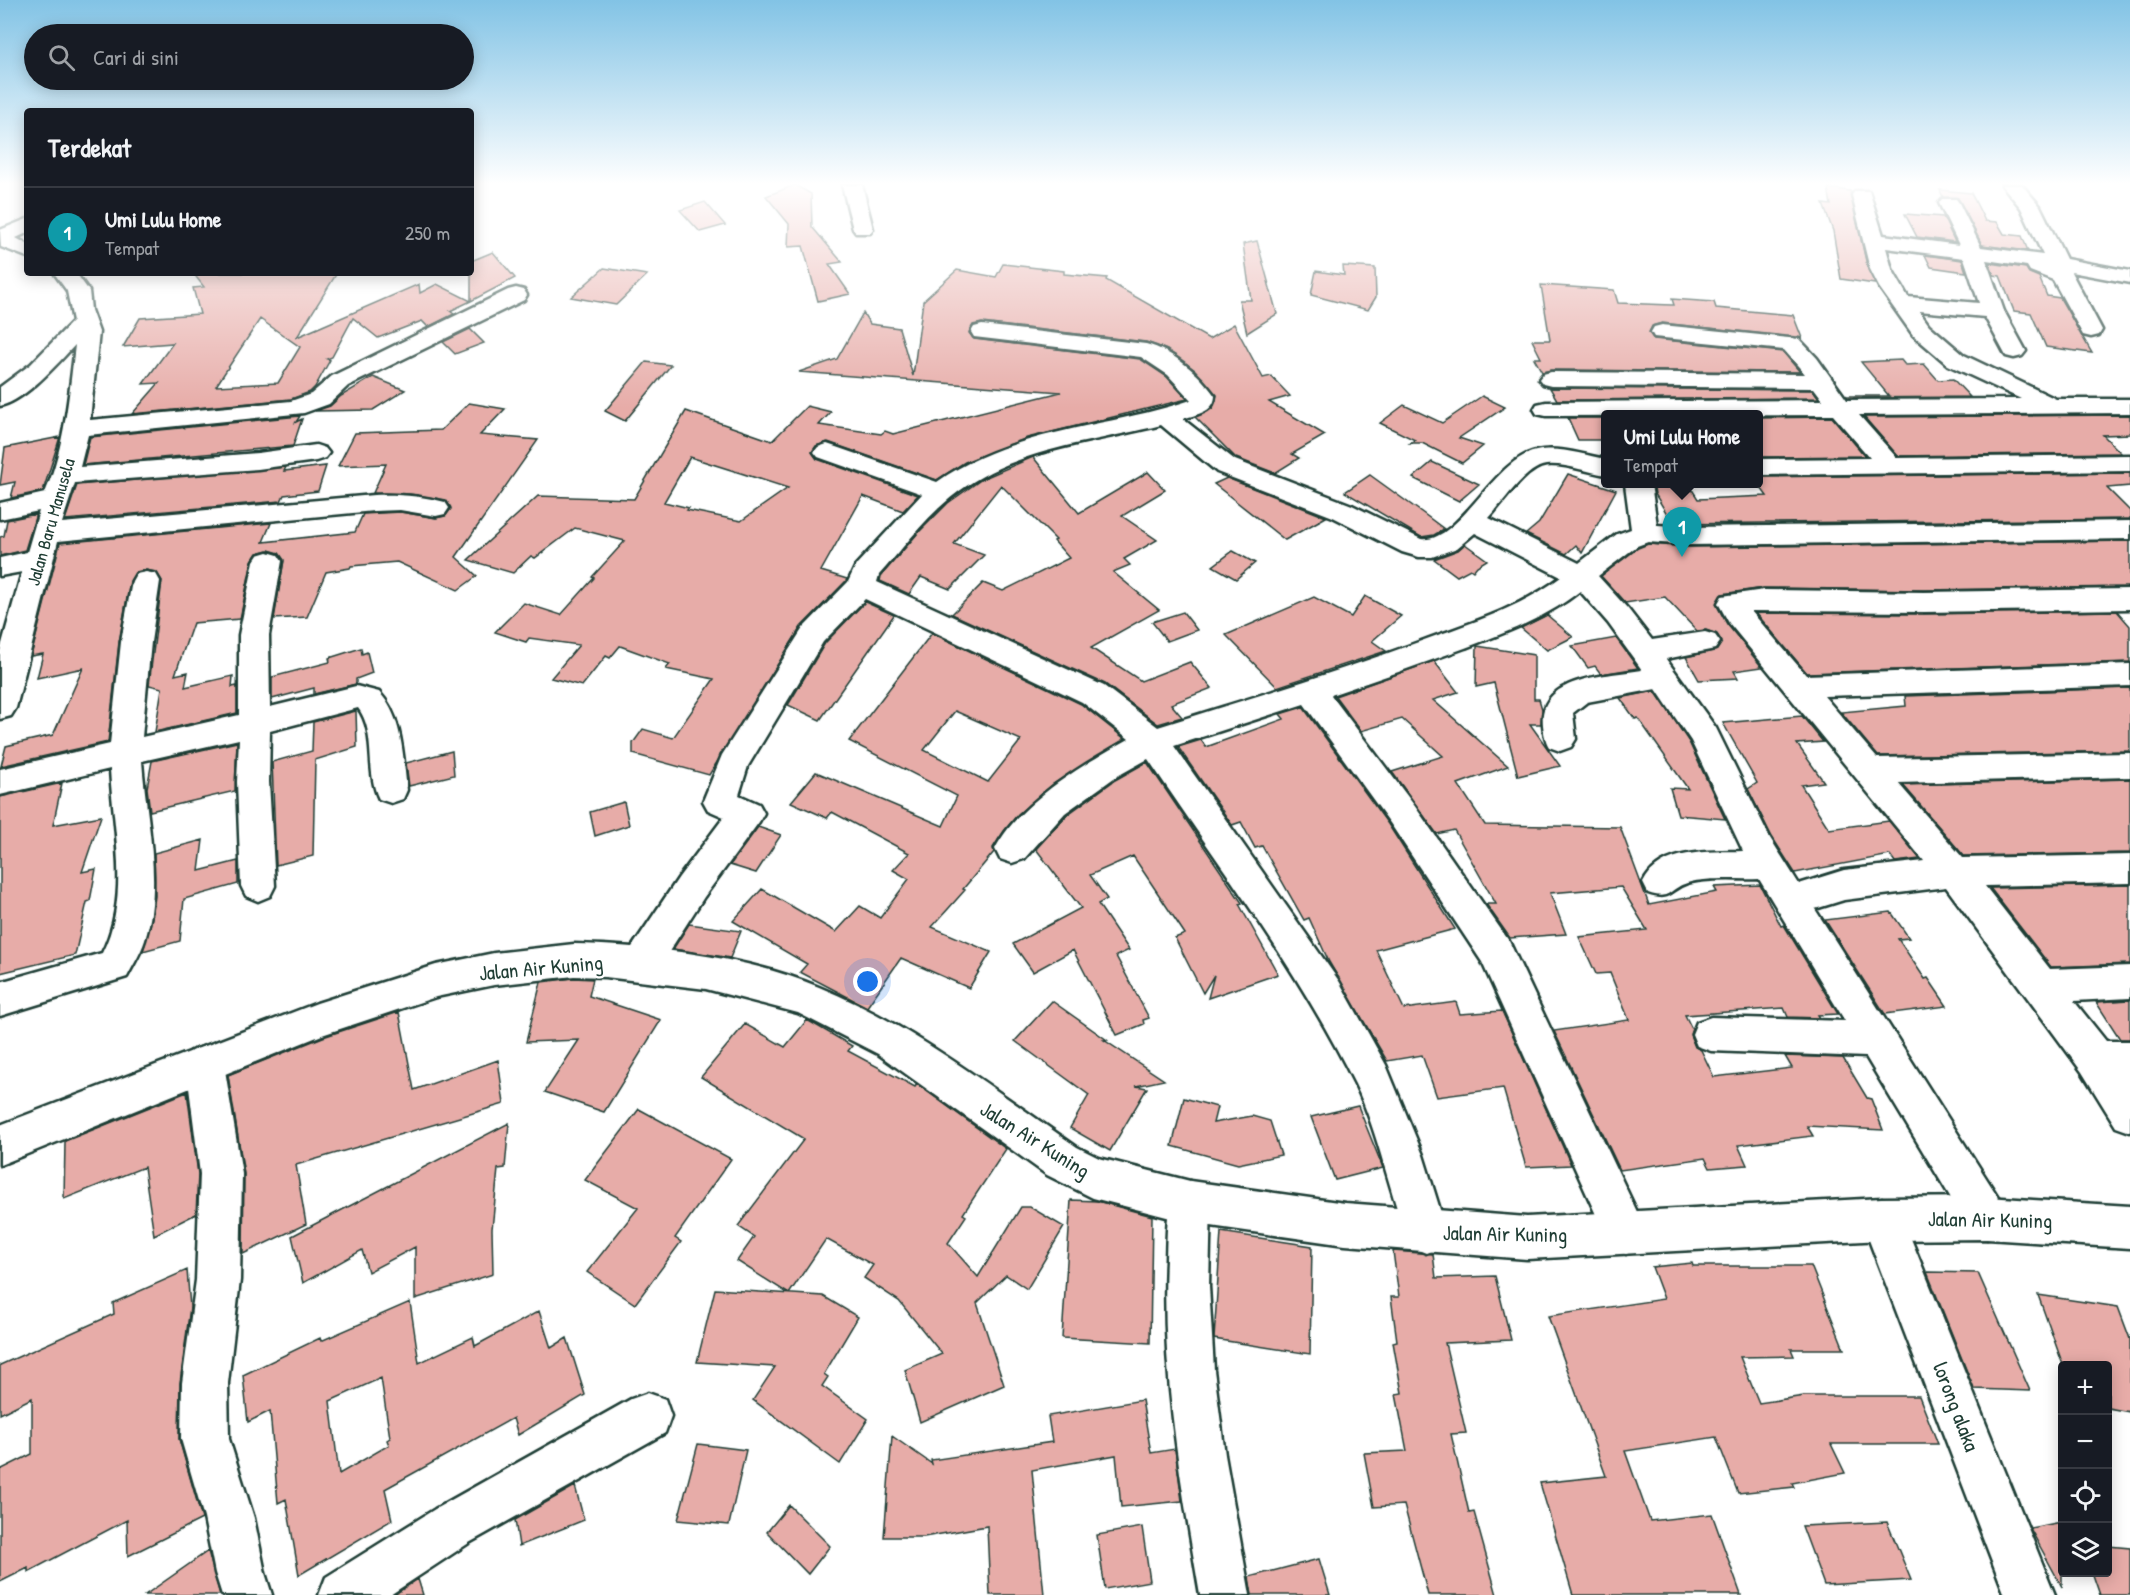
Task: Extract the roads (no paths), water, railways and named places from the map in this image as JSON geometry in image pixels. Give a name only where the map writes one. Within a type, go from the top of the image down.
[{"type":"street","points":[[1878,259],[1890,287],[1921,330],[1940,348],[1956,360],[2056,407]]},
{"type":"street","points":[[1975,259],[1993,311],[2014,351]]},
{"type":"street","points":[[2021,259],[2028,265],[2061,275],[2066,280],[2091,330]]},
{"type":"street","points":[[2023,259],[2130,277]]},
{"type":"street","points":[[2056,259],[2058,264]]},
{"type":"street","name":"Jalan Baru Manusela","points":[[1,702],[11,625],[44,546],[76,429],[86,327],[78,291],[67,276]]},
{"type":"street","points":[[76,429],[271,411],[308,405],[320,399],[340,381],[516,295]]},
{"type":"street","points":[[1902,303],[1993,311]]},
{"type":"street","points":[[0,399],[39,369],[86,327]]},
{"type":"street","points":[[641,964],[695,881],[747,813],[720,801],[734,764],[813,635],[861,586],[866,572],[941,492],[990,461],[1023,449],[1166,417],[1200,405],[1203,401],[1203,396],[1158,355],[1132,348],[982,332]]},
{"type":"street","points":[[1662,332],[1791,344],[1803,355],[1840,408],[1890,465]]},
{"type":"street","points":[[1551,379],[1822,381]]},
{"type":"street","points":[[1546,409],[2130,406]]},
{"type":"street","points":[[1166,417],[1212,457],[1226,466],[1358,517],[1411,545],[1432,548],[1451,538],[1473,521],[1518,469],[1529,460],[1553,458],[1601,466]]},
{"type":"street","points":[[827,452],[941,492]]},
{"type":"street","points":[[0,511],[60,488],[316,453]]},
{"type":"street","points":[[1763,468],[2130,463]]},
{"type":"street","points":[[1639,488],[1645,533]]},
{"type":"street","points":[[0,567],[44,546],[374,502],[400,502],[436,508]]},
{"type":"street","points":[[1473,521],[1581,576],[1618,616],[1705,736],[1757,846],[1987,1218]]},
{"type":"street","points":[[1012,849],[1053,804],[1103,769],[1153,741],[1311,691],[1428,651],[1509,620],[1556,595],[1627,540],[1645,533],[1689,536],[2130,530]]},
{"type":"street","points":[[258,886],[253,782],[254,635],[268,561]]},
{"type":"street","points":[[0,999],[114,966],[122,954],[137,887],[125,752],[134,646],[146,581]]},
{"type":"street","points":[[861,586],[1093,694],[1153,741],[1326,993],[1372,1078],[1403,1155],[1426,1232]]},
{"type":"street","points":[[2125,605],[1764,600],[1732,603],[1739,616],[1954,872],[2041,986],[2113,1059],[2130,1113]]},
{"type":"street","points":[[1560,739],[1557,712],[1560,706],[1578,692],[1654,665],[1705,642]]},
{"type":"street","points":[[1799,686],[2130,675]]},
{"type":"street","points":[[1311,691],[1402,813],[1496,952],[1626,1233]]},
{"type":"street","points":[[0,782],[255,723],[356,697],[367,698],[372,702],[386,742],[391,790]]},
{"type":"street","points":[[1870,771],[2130,765]]},
{"type":"street","points":[[1660,883],[1677,870],[1715,866],[1769,865]]},
{"type":"street","points":[[1791,901],[1844,885],[1954,872],[2130,869]]},
{"type":"street","name":"Jalan Air Kuning","points":[[0,1146],[317,1020],[436,981],[494,969],[564,961],[605,961],[706,973],[807,999],[892,1042],[1062,1161],[1093,1177],[1190,1202],[1345,1224],[1527,1238],[1882,1219],[1987,1218],[2130,1227]]},
{"type":"street","points":[[2041,986],[2130,982]]},
{"type":"street","points":[[1710,1034],[1877,1040]]},
{"type":"street","points":[[205,1064],[221,1174],[218,1280],[205,1383],[205,1438],[247,1595]]},
{"type":"street","points":[[1190,1202],[1187,1294],[1190,1368],[1200,1446],[1225,1595]]},
{"type":"street","name":"lorong alaka","points":[[1882,1219],[2030,1595]]},
{"type":"street","points":[[344,1595],[452,1526],[648,1416]]},
{"type":"place","name":"Umi Lulu Home","points":[[1682,557]]}]
